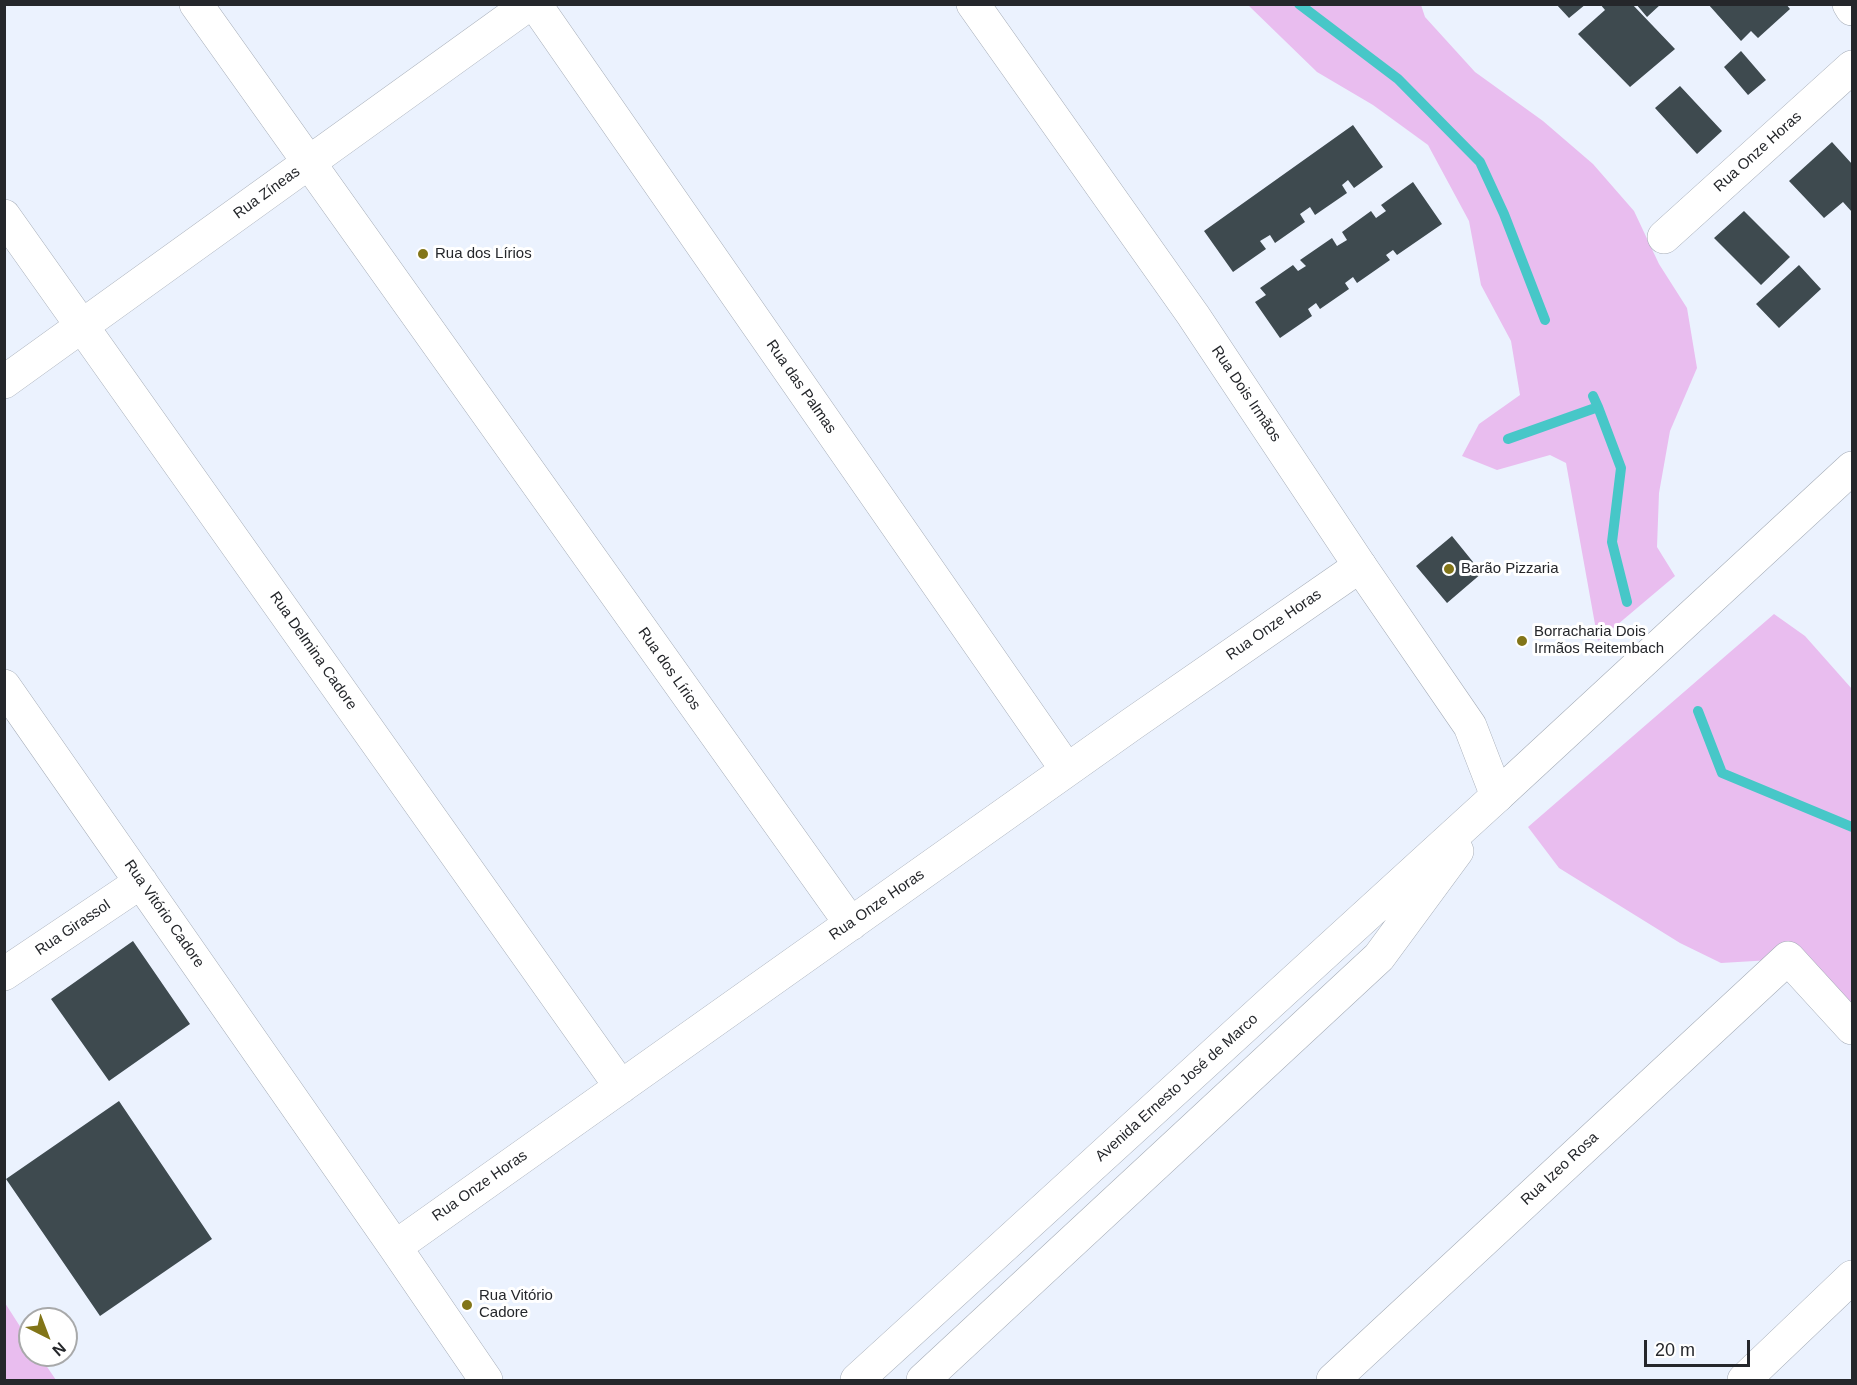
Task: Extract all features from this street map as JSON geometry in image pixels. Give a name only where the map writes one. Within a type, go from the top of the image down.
[{"type":"street","name":"Rua dos Lírios","points":[[196,4],[850,924]]},
{"type":"street","name":"Rua Zíneas","points":[[4,382],[529,4]]},
{"type":"street","name":"Rua das Palmas","points":[[535,4],[1067,770]]},
{"type":"street","name":"Rua Dois Irmãos","points":[[973,4],[1193,315],[1470,726],[1497,796]]},
{"type":"street","points":[[1848,4],[1852,9]]},
{"type":"street","name":"Rua Onze Horas","points":[[1664,237],[1852,67]]},
{"type":"street","name":"Rua Delmina Cadore","points":[[4,216],[621,1087]]},
{"type":"street","name":"Avenida Ernesto José de Marco","points":[[857,1380],[1497,796],[1852,468]]},
{"type":"street","name":"Rua Onze Horas","points":[[395,1247],[1067,770],[1360,566]]},
{"type":"street","name":"Rua Vitório Cadore","points":[[4,686],[486,1380]]},
{"type":"street","name":"Avenida Ernesto José de Marco","points":[[923,1380],[1379,957],[1497,796]]},
{"type":"street","name":"Rua Girassol","points":[[4,974],[141,882]]},
{"type":"street","name":"Rua Izeo Rosa","points":[[1333,1380],[1788,958],[1852,1028]]},
{"type":"street","points":[[1744,1380],[1852,1277]]},
{"type":"shaded area","points":[[1248,5],[1421,5],[1425,17],[1475,72],[1543,121],[1593,164],[1634,211],[1659,264],[1687,308],[1697,368],[1670,431],[1659,493],[1657,547],[1675,576],[1598,641],[1566,463],[1550,455],[1497,470],[1462,456],[1479,424],[1520,395],[1511,341],[1481,285],[1469,221],[1428,145],[1373,105],[1317,72]]},
{"type":"shaded area","points":[[1774,614],[1805,636],[1852,689],[1852,1028],[1788,959],[1721,963],[1680,943],[1559,868],[1528,827]]},
{"type":"shaded area","points":[[5,1303],[18,1323],[18,1367],[47,1367],[56,1380],[5,1380]]},
{"type":"building","points":[[1556,4],[1586,4],[1569,18]]},
{"type":"building","points":[[1600,4],[1632,4],[1675,49],[1630,87],[1578,34],[1605,10]]},
{"type":"building","points":[[1636,4],[1661,4],[1647,17]]},
{"type":"building","points":[[1708,4],[1786,4],[1790,9],[1758,38],[1751,31],[1741,41]]},
{"type":"building","points":[[1741,51],[1766,80],[1748,95],[1724,67]]},
{"type":"building","points":[[1680,86],[1722,131],[1697,154],[1655,108]]},
{"type":"building","points":[[1353,125],[1383,167],[1354,188],[1348,180],[1342,185],[1347,193],[1315,215],[1310,207],[1300,214],[1305,222],[1275,243],[1270,235],[1260,241],[1266,249],[1233,272],[1204,231]]},
{"type":"building","points":[[1832,142],[1852,164],[1852,212],[1843,202],[1824,218],[1789,181]]},
{"type":"building","points":[[1413,182],[1442,224],[1397,255],[1393,250],[1386,255],[1390,260],[1357,283],[1353,277],[1345,283],[1349,289],[1320,309],[1316,303],[1308,309],[1312,316],[1280,338],[1255,302],[1266,295],[1260,288],[1293,265],[1298,271],[1306,266],[1300,260],[1332,238],[1337,246],[1347,240],[1342,232],[1371,211],[1376,218],[1386,211],[1381,205]]},
{"type":"building","points":[[1744,211],[1790,257],[1761,285],[1714,238]]},
{"type":"building","points":[[1799,265],[1821,289],[1779,328],[1756,304]]},
{"type":"building","name":"Barão Pizzaria","points":[[1452,536],[1482,573],[1447,603],[1416,566]]},
{"type":"building","points":[[133,941],[190,1024],[109,1081],[51,999]]},
{"type":"building","points":[[119,1101],[212,1239],[100,1316],[6,1179]]},
{"type":"waterway","points":[[1299,4],[1398,79],[1480,162],[1504,214],[1545,320]]},
{"type":"waterway","points":[[1593,396],[1621,468],[1612,542],[1627,602]]},
{"type":"waterway","points":[[1508,439],[1598,407]]},
{"type":"waterway","points":[[1698,711],[1722,773],[1852,827]]},
{"type":"place","name":"Rua dos Lírios","points":[[423,254]]},
{"type":"place","name":"Barão Pizzaria","points":[[1449,569]]},
{"type":"place","name":"Borracharia Dois Irmãos Reitembach","points":[[1522,641]]},
{"type":"place","name":"Rua Vitório Cadore","points":[[467,1305]]}]
